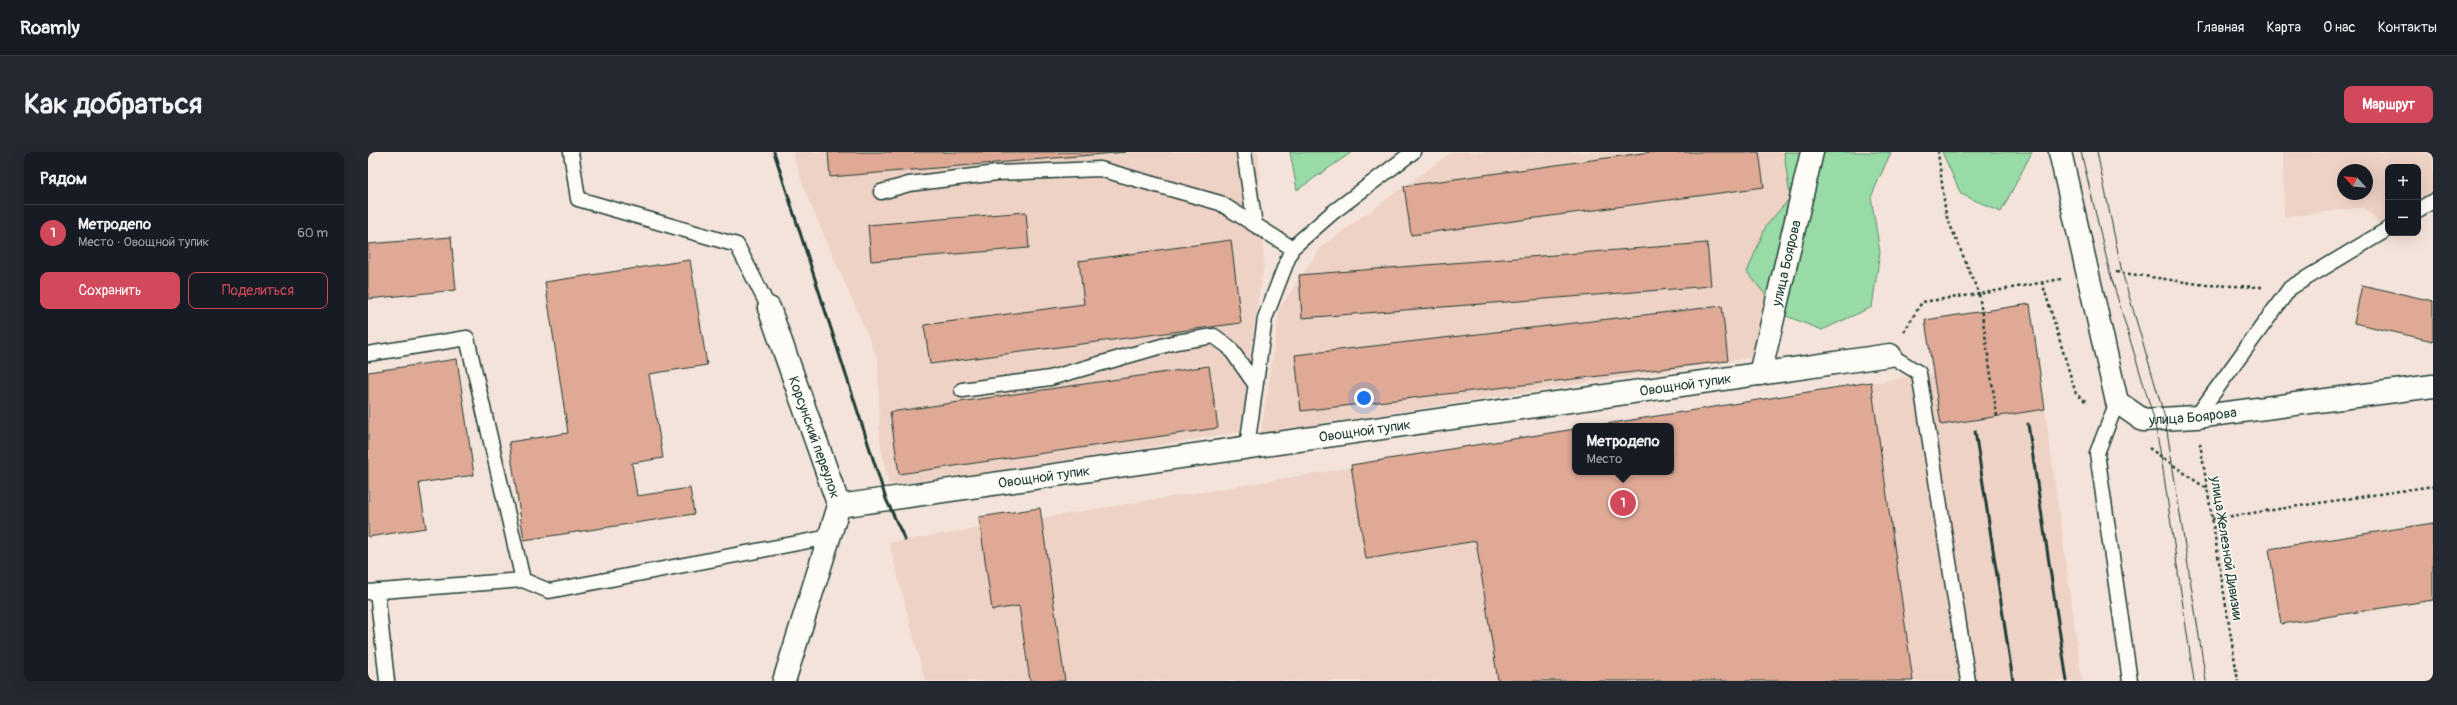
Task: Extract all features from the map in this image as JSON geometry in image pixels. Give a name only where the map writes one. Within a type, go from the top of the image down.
[{"type":"street","name":"улица Боярова","points":[[1760,374],[1812,152]]},
{"type":"street","points":[[2060,152],[2116,402]]},
{"type":"street","name":"Корсунский переулок","points":[[769,308],[839,506],[784,681]]},
{"type":"street","name":"Овощной тупик","points":[[839,506],[1890,355]]},
{"type":"street","name":"улица Боярова","points":[[2116,402],[2143,420],[2196,417],[2433,386]]},
{"type":"lane","points":[[570,152],[578,199],[737,245],[769,308]]},
{"type":"lane","points":[[1244,152],[1255,225]]},
{"type":"lane","points":[[1247,447],[1265,318],[1292,248],[1332,213],[1413,152]]},
{"type":"lane","points":[[881,192],[909,184],[997,173],[1100,169],[1220,203],[1292,248]]},
{"type":"lane","points":[[2421,208],[2433,201]]},
{"type":"lane","points":[[2196,417],[2290,288],[2385,231]]},
{"type":"lane","points":[[962,390],[1050,378],[1176,342],[1214,336],[1229,347],[1255,384]]},
{"type":"lane","points":[[368,354],[467,338],[523,580]]},
{"type":"lane","points":[[1890,355],[1920,373],[1968,681]]},
{"type":"lane","points":[[2116,402],[2097,453],[2130,681]]},
{"type":"lane","points":[[387,681],[373,592],[523,580],[549,591],[829,537]]},
{"type":"path","points":[[1890,355],[1922,302],[1978,294],[1946,215],[1938,152]]},
{"type":"path","name":"улица Железной Дивизии","points":[[2196,417],[2238,681]]},
{"type":"path","points":[[2212,519],[2433,486]]},
{"type":"shaded area","points":[[793,152],[1258,152],[1264,264],[1248,366],[1244,431],[957,480],[889,484],[880,441],[878,359],[805,192]]},
{"type":"shaded area","points":[[1452,152],[1803,152],[1754,357],[1261,433],[1280,307],[1322,246]]},
{"type":"shaded area","points":[[2283,152],[2433,152],[2433,210],[2421,211],[2421,164],[2385,164],[2385,221],[2379,224],[2365,207],[2284,217]]},
{"type":"shaded area","points":[[1933,373],[1941,425],[2045,409],[2082,681],[925,681],[889,543],[1572,431],[1572,475],[1674,475],[1674,423],[1625,423]]},
{"type":"green space","points":[[1290,152],[1352,152],[1297,190]]},
{"type":"green space","points":[[1784,152],[1891,152],[1871,197],[1880,252],[1872,307],[1822,330],[1781,314],[1747,272],[1766,226],[1790,198]]},
{"type":"green space","points":[[1942,152],[2032,152],[2001,212],[1961,194]]},
{"type":"building","points":[[828,152],[1126,152],[830,177]]},
{"type":"building","points":[[1650,152],[1759,152],[1764,187],[1411,235],[1404,186]]},
{"type":"building","points":[[1026,212],[1029,248],[871,261],[868,225]]},
{"type":"building","points":[[451,237],[456,290],[368,299],[368,244]]},
{"type":"building","points":[[1231,240],[1241,323],[930,364],[924,325],[1084,304],[1079,261]]},
{"type":"building","points":[[1707,243],[1711,286],[1302,318],[1299,275]]},
{"type":"building","points":[[690,260],[707,365],[649,374],[663,458],[632,463],[637,496],[690,488],[694,514],[524,540],[509,442],[568,433],[545,282]]},
{"type":"building","points":[[2362,285],[2433,301],[2433,341],[2354,323]]},
{"type":"building","points":[[2030,304],[2045,409],[1941,425],[1925,320]]},
{"type":"building","points":[[1722,306],[1728,361],[1301,411],[1295,355]]},
{"type":"building","points":[[457,359],[474,475],[419,483],[426,528],[368,537],[368,372]]},
{"type":"building","points":[[1209,366],[1218,428],[899,474],[890,412]]},
{"type":"building","points":[[1871,382],[1913,681],[1498,681],[1476,541],[1366,559],[1351,465],[1572,429],[1572,475],[1674,475],[1674,423],[1613,423]]},
{"type":"building","points":[[1040,508],[1065,681],[1030,681],[1019,606],[992,610],[979,517]]},
{"type":"building","points":[[2433,523],[2433,600],[2281,624],[2269,549]]},
{"type":"tram line","points":[[2081,152],[2110,273],[2154,419],[2161,456],[2194,681]]},
{"type":"tram line","points":[[2097,152],[2122,272],[2165,418],[2206,681]]},
{"type":"railway","points":[[774,152],[886,499],[905,540]]},
{"type":"railway","points":[[2028,424],[2067,681]]},
{"type":"railway","points":[[1975,431],[2013,681]]},
{"type":"place","name":"Метродепо","points":[[1623,503]]}]
